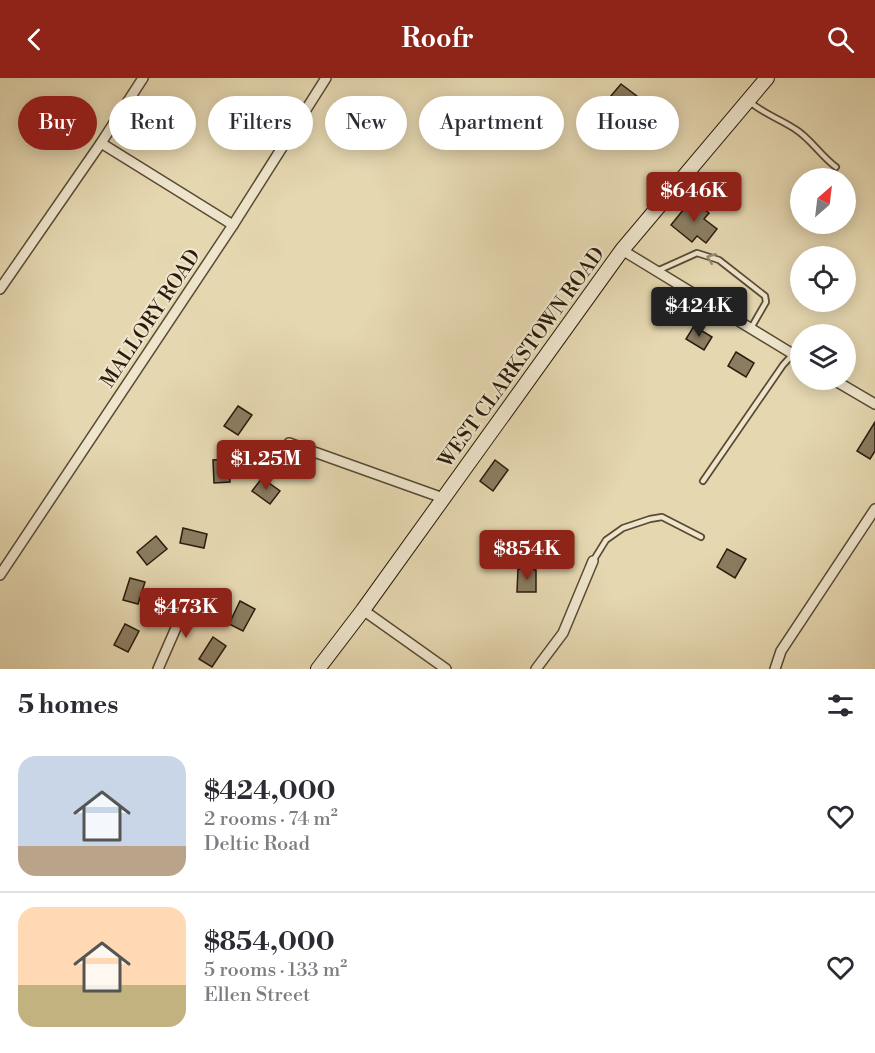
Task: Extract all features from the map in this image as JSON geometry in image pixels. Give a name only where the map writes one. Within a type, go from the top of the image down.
[{"type":"street","points":[[0,289],[143,78]]},
{"type":"street","name":"MALLORY ROAD","points":[[0,575],[233,225],[326,78]]},
{"type":"street","name":"WEST CLARKSTOWN ROAD","points":[[318,669],[622,250],[767,78]]},
{"type":"street","points":[[101,143],[233,225]]},
{"type":"street","points":[[622,250],[790,353]]},
{"type":"street","points":[[851,390],[875,404]]},
{"type":"street","points":[[289,443],[443,498]]},
{"type":"street","points":[[775,669],[781,651],[875,509]]},
{"type":"street","points":[[536,669],[563,633],[593,561]]},
{"type":"street","points":[[158,669],[189,598]]},
{"type":"street","points":[[363,610],[446,669]]},
{"type":"lane","points":[[748,101],[766,114],[796,129],[836,167]]},
{"type":"lane","points":[[657,271],[697,254],[719,260],[760,290],[766,302],[751,328]]},
{"type":"lane","points":[[703,481],[777,373],[790,363]]},
{"type":"lane","points":[[593,561],[606,540],[623,528],[650,519],[662,517],[701,537]]},
{"type":"building","points":[[621,84],[637,96],[611,96]]},
{"type":"building","points":[[692,199],[709,213],[704,219],[717,229],[706,243],[697,236],[692,242],[671,225]]},
{"type":"building","points":[[694,326],[712,337],[704,350],[686,339]]},
{"type":"building","points":[[736,352],[754,363],[746,377],[728,366]]},
{"type":"building","points":[[238,406],[252,415],[238,435],[224,426]]},
{"type":"building","points":[[875,422],[875,451],[870,459],[857,451]]},
{"type":"building","points":[[229,459],[230,482],[214,483],[213,460]]},
{"type":"building","points":[[495,460],[508,470],[493,491],[480,481]]},
{"type":"building","points":[[262,478],[280,491],[270,504],[252,491]]},
{"type":"building","points":[[183,528],[207,534],[204,548],[180,543]]},
{"type":"building","points":[[156,536],[167,549],[147,565],[137,552]]},
{"type":"building","points":[[727,549],[746,559],[735,578],[717,567]]},
{"type":"building","points":[[518,569],[536,570],[536,592],[517,592]]},
{"type":"building","points":[[130,578],[145,582],[138,604],[123,600]]},
{"type":"building","points":[[240,601],[255,609],[243,631],[229,624]]},
{"type":"building","points":[[125,624],[139,631],[128,652],[114,645]]},
{"type":"building","points":[[213,637],[226,646],[212,667],[199,659]]}]
